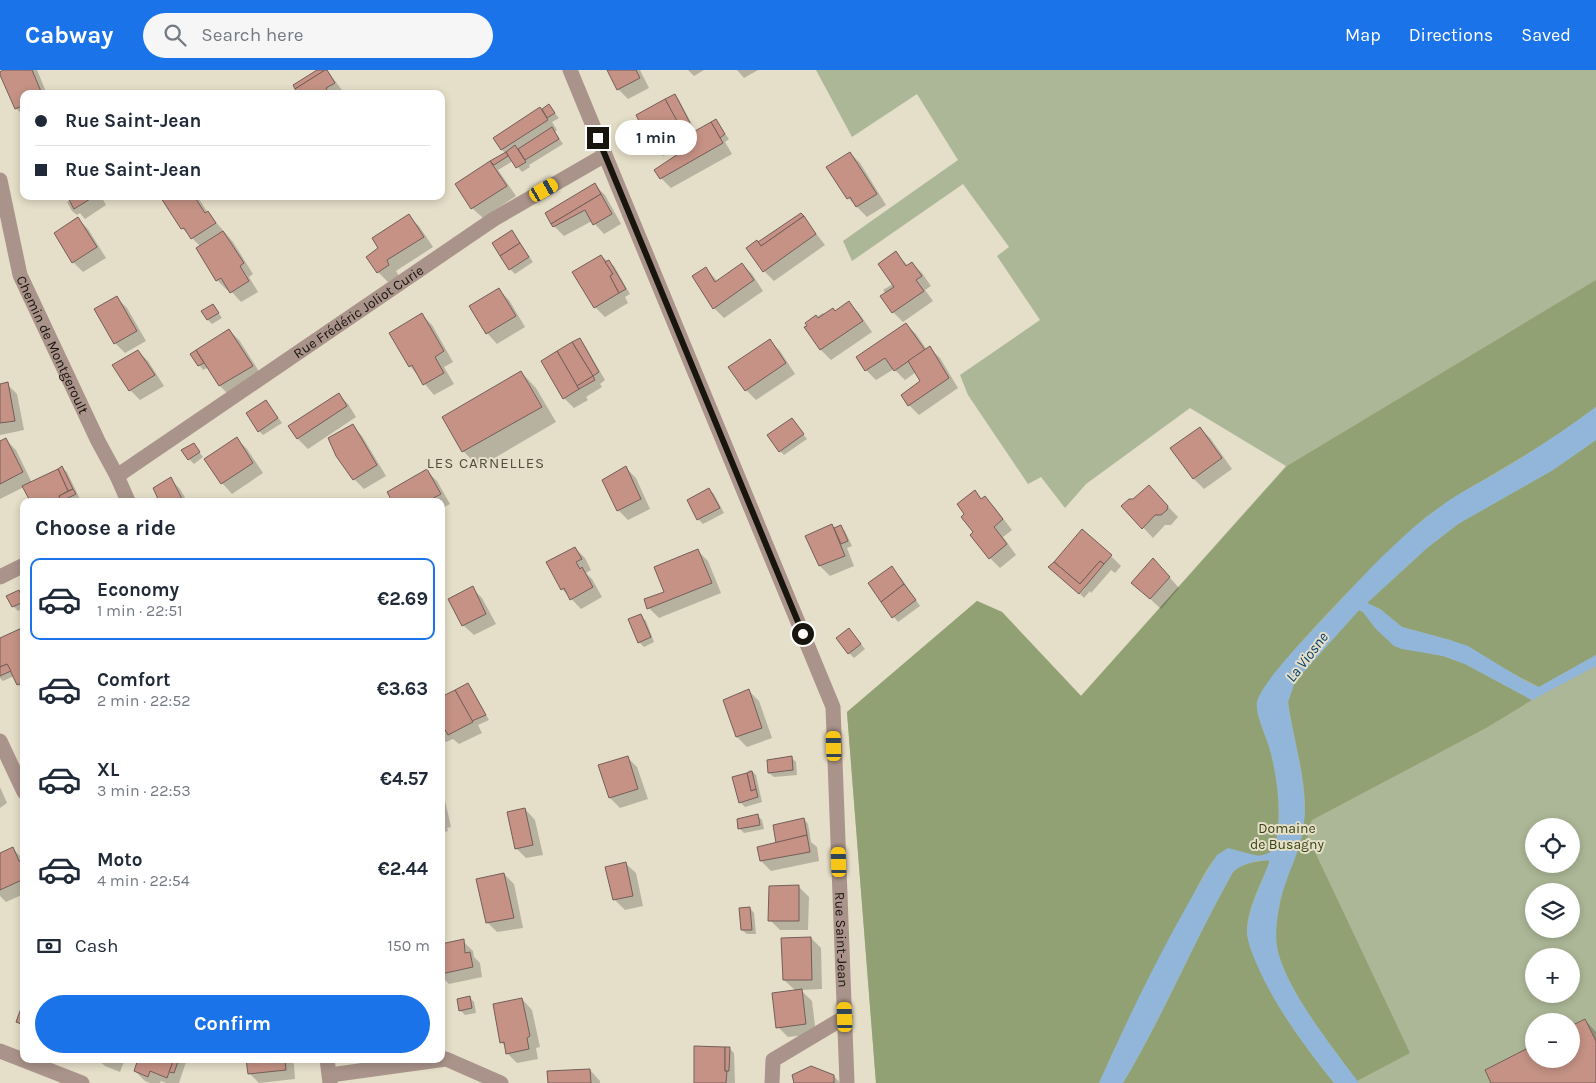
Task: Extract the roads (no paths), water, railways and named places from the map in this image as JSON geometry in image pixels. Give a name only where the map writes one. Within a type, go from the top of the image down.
[{"type":"street","name":"Rue Saint-Jean","points":[[570,70],[833,707],[847,1083]]},
{"type":"street","name":"Rue Frédéric Joliot Curie","points":[[117,476],[494,219],[605,155]]},
{"type":"street","name":"Chemin de Montgeroult","points":[[0,180],[20,276],[127,498]]},
{"type":"street","points":[[0,577],[20,566]]},
{"type":"street","points":[[0,741],[20,784]]},
{"type":"street","points":[[772,1083],[773,1060],[845,1017]]},
{"type":"street","points":[[0,1052],[20,1060]]},
{"type":"street","points":[[445,1059],[501,1083]]},
{"type":"street","points":[[29,1063],[82,1083]]},
{"type":"street","points":[[328,1063],[330,1079],[423,1063]]},
{"type":"water","name":"La Viosne","points":[[1596,407],[1596,440],[1553,470],[1458,524],[1427,548],[1367,603],[1380,609],[1402,627],[1468,646],[1527,682],[1539,687],[1596,655],[1596,666],[1532,700],[1465,664],[1443,656],[1394,646],[1359,610],[1294,684],[1288,702],[1302,778],[1305,808],[1303,832],[1280,902],[1276,936],[1277,947],[1289,980],[1299,999],[1359,1083],[1334,1083],[1283,1013],[1254,958],[1247,935],[1248,921],[1253,903],[1270,861],[1256,861],[1246,864],[1233,872],[1152,1031],[1123,1083],[1099,1083],[1154,967],[1184,910],[1217,855],[1228,848],[1258,856],[1272,851],[1275,847],[1279,823],[1277,786],[1270,750],[1259,719],[1257,707],[1257,702],[1265,686],[1297,647],[1372,567],[1405,535],[1453,498],[1534,450]]},
{"type":"district","name":"LES CARNELLES","points":[[486,463]]},
{"type":"park label","name":"Domaine de Busagny","points":[[1287,836]]}]
